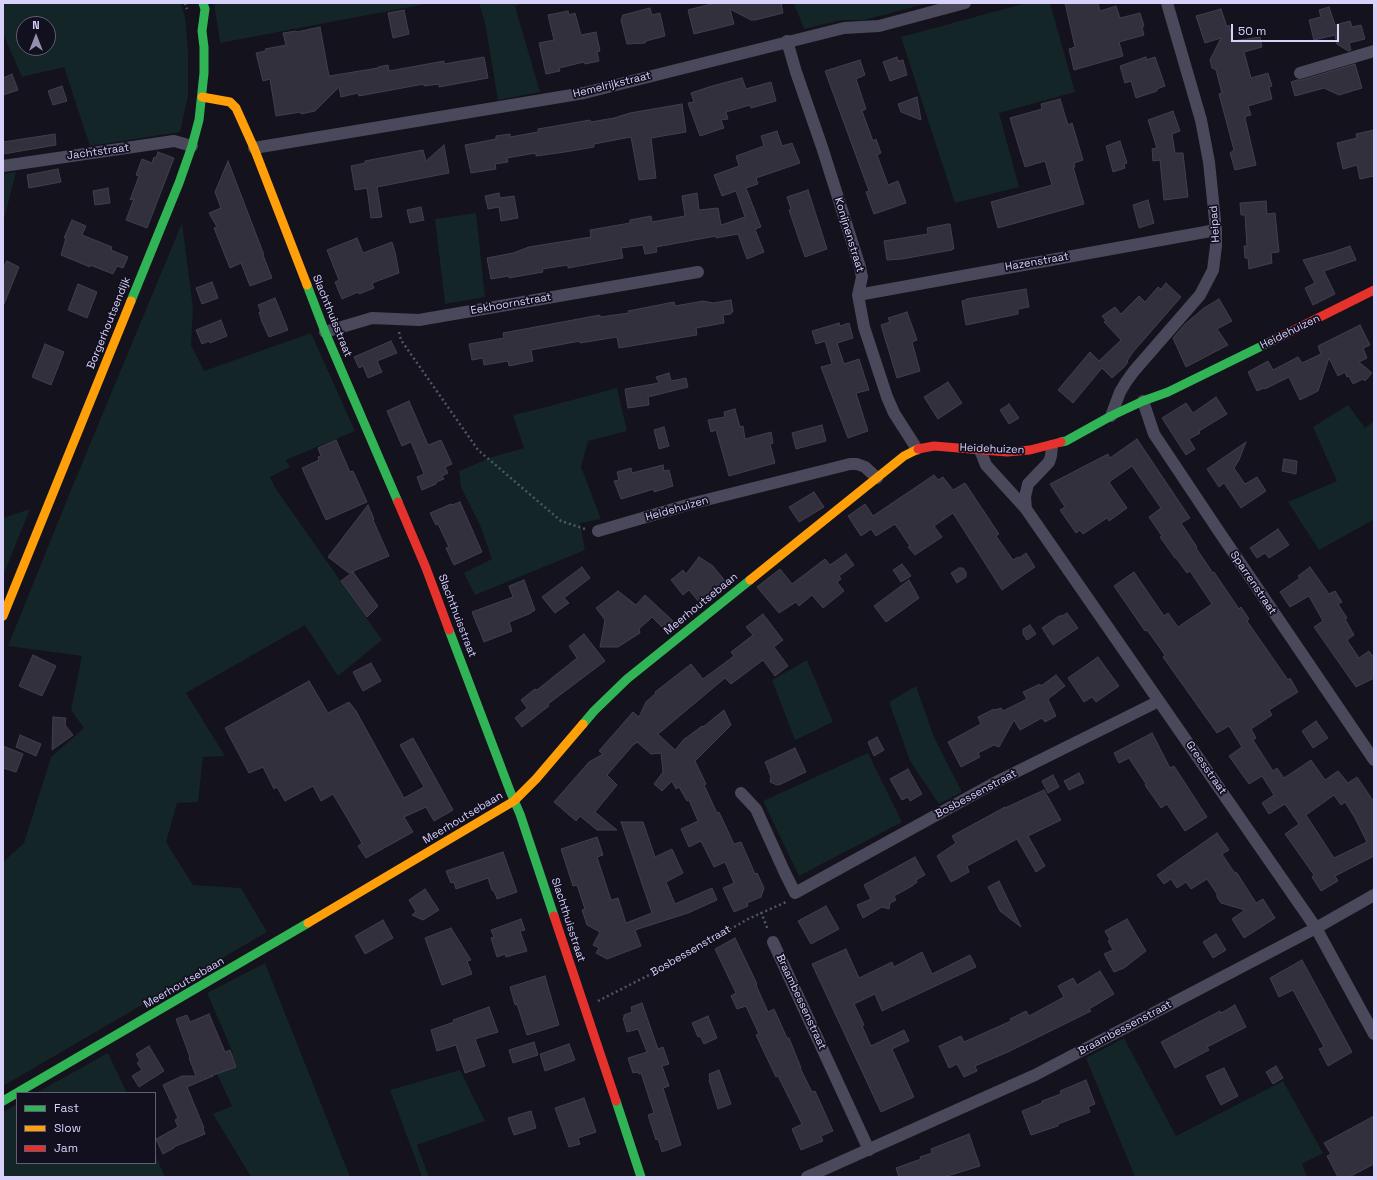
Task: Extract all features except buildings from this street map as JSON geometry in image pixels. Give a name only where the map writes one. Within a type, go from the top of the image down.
[{"type":"street","name":"Borgerhoutsendijk","points":[[3,616],[179,183],[192,146],[199,120],[202,97],[204,54],[202,30],[205,9],[203,3]]},
{"type":"street","name":"Hemelrijkstraat","points":[[254,148],[584,93],[787,41],[844,28],[879,26],[965,3]]},
{"type":"street","name":"Heipad","points":[[1111,416],[1120,392],[1134,371],[1200,295],[1213,270],[1216,230],[1209,162],[1200,120],[1167,3]]},
{"type":"street","name":"Borgerhoutsendijk","points":[[194,10],[202,30]]},
{"type":"street","name":"Konijnenstraat","points":[[787,41],[860,267],[862,277],[858,295],[864,327],[887,397],[894,413],[917,449]]},
{"type":"street","points":[[1300,73],[1374,51]]},
{"type":"street","name":"Slachthuisstraat","points":[[202,97],[230,102],[240,115],[325,332],[426,568],[514,801],[641,1177]]},
{"type":"street","name":"Jachtstraat","points":[[3,166],[174,141],[192,146]]},
{"type":"street","name":"Hazenstraat","points":[[858,295],[1216,230]]},
{"type":"street","name":"Eekhoornstraat","points":[[325,332],[372,318],[418,320],[698,272]]},
{"type":"street","name":"Heidehuizen","points":[[598,531],[694,503],[850,464],[857,464],[865,467],[877,478],[904,456],[917,449],[934,446],[1015,452],[1052,446],[1066,441],[1111,416],[1143,401],[1168,392],[1374,290]]},
{"type":"street","name":"Sparrenstraat","points":[[1143,401],[1154,434],[1222,537],[1374,760]]},
{"type":"street","points":[[1026,509],[1025,497],[1028,484],[1049,462],[1052,446]]},
{"type":"street","name":"Greesstraat","points":[[980,450],[986,465],[1026,509],[1189,742],[1316,928],[1374,1034]]},
{"type":"street","name":"Meerhoutsebaan","points":[[19,1092],[154,1014],[514,801],[536,779],[594,711],[627,679],[877,478]]},
{"type":"street","name":"Bosbessenstraat","points":[[795,893],[998,782],[1159,701]]},
{"type":"street","points":[[741,793],[756,809],[795,893]]},
{"type":"street","name":"Braambessenstraat","points":[[807,1177],[1035,1075],[1316,928],[1374,895]]},
{"type":"street","name":"Braambessenstraat","points":[[773,942],[870,1150]]},
{"type":"street","name":"Meerhoutsebaan","points":[[3,1101],[16,1094]]},
{"type":"path","points":[[395,318],[401,340],[478,450],[561,521],[598,531]]},
{"type":"path","name":"Bosbessenstraat","points":[[584,1008],[661,969],[761,912],[792,899],[795,893]]},
{"type":"path","points":[[761,912],[773,942]]},
{"type":"shaded area","points":[[3,3],[181,3],[185,18],[188,51],[188,96],[180,132],[90,146],[64,67],[22,77],[3,34]]},
{"type":"shaded area","points":[[214,3],[431,3],[220,43]]},
{"type":"shaded area","points":[[479,3],[526,3],[515,6],[540,92],[498,100],[485,23]]},
{"type":"shaded area","points":[[794,3],[929,3],[864,20],[842,20],[804,29]]},
{"type":"shaded area","points":[[1026,3],[1050,3],[1075,92],[999,113],[1019,187],[955,203],[901,37]]},
{"type":"shaded area","points":[[16,172],[3,223],[3,174]]},
{"type":"shaded area","points":[[476,213],[485,297],[445,304],[435,219]]},
{"type":"shaded area","points":[[182,223],[193,308],[191,345],[204,371],[311,333],[355,431],[286,460],[290,467],[270,477],[276,489],[382,640],[338,676],[305,625],[186,693],[225,756],[203,757],[198,802],[177,803],[166,842],[193,885],[241,888],[267,932],[3,1086],[3,862],[24,843],[51,757],[84,728],[71,710],[82,656],[8,646]]},
{"type":"shaded area","points":[[617,388],[627,431],[588,441],[581,467],[601,519],[580,523],[585,550],[475,595],[464,573],[492,559],[480,525],[461,487],[459,471],[492,457],[524,448],[513,415]]},
{"type":"shaded area","points":[[1348,405],[1365,428],[1374,421],[1374,521],[1373,520],[1319,550],[1288,502],[1337,481],[1313,427]]},
{"type":"shaded area","points":[[30,509],[3,576],[3,518]]},
{"type":"shaded area","points":[[807,660],[833,722],[795,740],[772,680]]},
{"type":"shaded area","points":[[916,686],[934,737],[962,792],[939,804],[910,761],[889,702]]},
{"type":"shaded area","points":[[868,753],[902,822],[799,876],[763,801]]},
{"type":"shaded area","points":[[265,963],[350,1177],[251,1177],[213,1114],[232,1106],[213,1065],[233,1053],[207,993]]},
{"type":"shaded area","points":[[1124,1038],[1176,1136],[1283,1081],[1323,1153],[1302,1164],[1307,1177],[1135,1177],[1086,1058]]},
{"type":"shaded area","points":[[108,1053],[127,1092],[38,1092]]},
{"type":"shaded area","points":[[460,1070],[485,1121],[417,1145],[429,1177],[422,1177],[390,1090]]},
{"type":"shaded area","points":[[16,1105],[16,1164],[156,1164],[156,1156],[165,1177],[3,1177],[3,1112]]},
{"type":"traffic: fast","points":[[131,301],[179,183],[199,120],[204,73],[204,47],[202,31],[205,9],[203,3]]},
{"type":"traffic: fast","points":[[307,285],[325,332],[398,502]]},
{"type":"traffic: fast","points":[[1061,442],[1066,441],[1111,416],[1143,401],[1168,392],[1272,341]]},
{"type":"traffic: fast","points":[[583,724],[594,711],[627,679],[750,580]]},
{"type":"traffic: fast","points":[[449,630],[520,814],[554,916]]},
{"type":"traffic: fast","points":[[18,1092],[308,923]]},
{"type":"traffic: fast","points":[[3,1101],[16,1093]]},
{"type":"traffic: fast","points":[[616,1101],[641,1177]]},
{"type":"traffic: slow","points":[[202,97],[230,102],[236,108],[254,148],[307,285]]},
{"type":"traffic: slow","points":[[3,616],[131,301]]},
{"type":"traffic: slow","points":[[750,580],[904,456],[918,449]]},
{"type":"traffic: slow","points":[[308,923],[514,801],[536,779],[583,724]]},
{"type":"traffic: jam","points":[[1272,341],[1374,290]]},
{"type":"traffic: jam","points":[[918,449],[934,446],[1007,452],[1030,450],[1061,442]]},
{"type":"traffic: jam","points":[[398,502],[426,568],[449,630]]},
{"type":"traffic: jam","points":[[554,916],[616,1101]]}]
